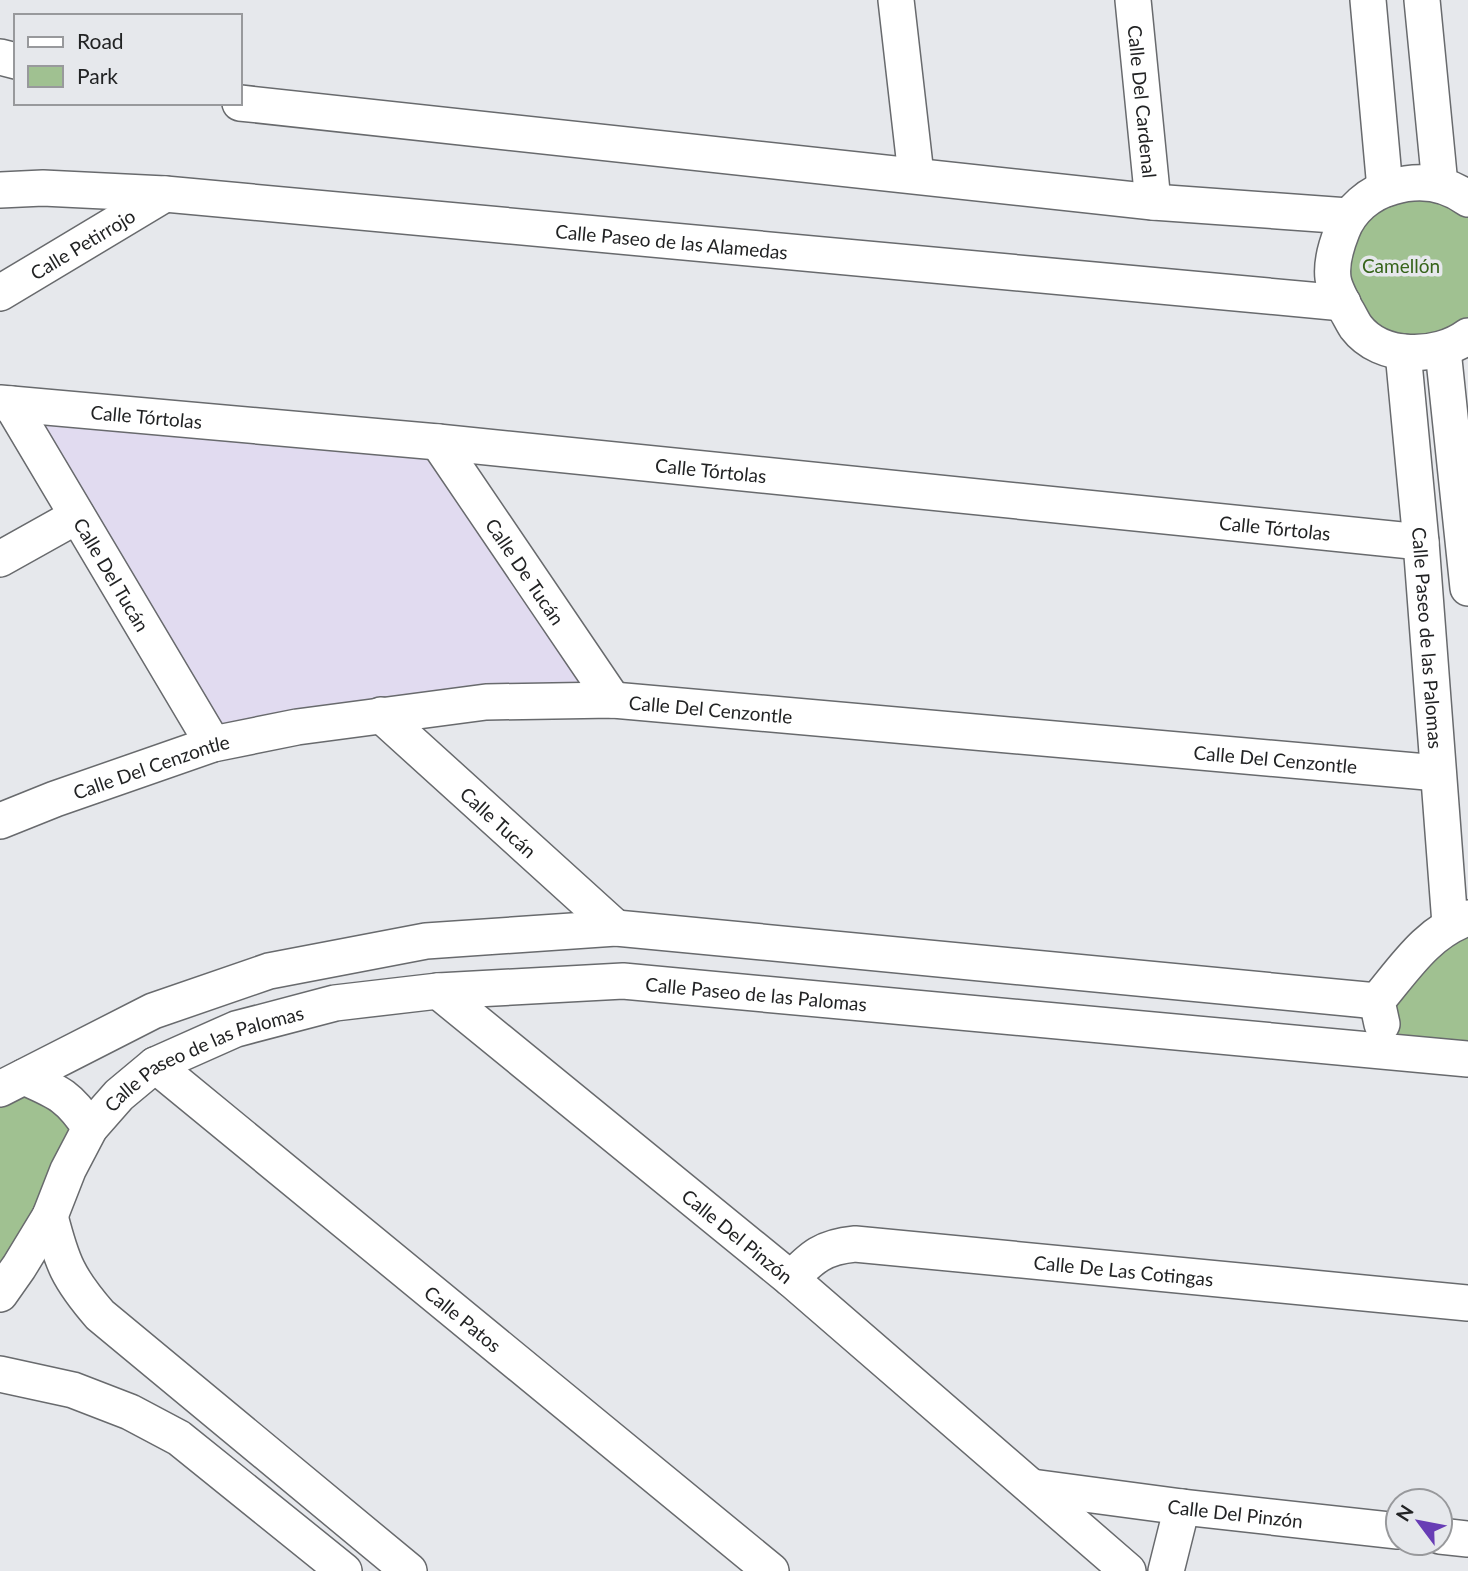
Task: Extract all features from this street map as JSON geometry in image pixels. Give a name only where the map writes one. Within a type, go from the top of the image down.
[{"type":"street","points":[[896,0],[916,175]]},
{"type":"street","name":"Calle Del Cardenal","points":[[1133,0],[1153,202]]},
{"type":"street","points":[[1368,0],[1385,189]]},
{"type":"street","points":[[1422,0],[1454,192],[1421,182],[1385,189],[1369,197],[1348,216],[1334,251],[1333,279],[1357,328],[1378,344],[1403,352],[1423,353],[1456,343],[1468,588]]},
{"type":"street","points":[[242,103],[1153,202],[1348,216]]},
{"type":"street","name":"Calle Paseo de las Alamedas","points":[[0,190],[55,188],[165,194],[1343,303]]},
{"type":"street","name":"Calle Petirrojo","points":[[0,293],[165,194]]},
{"type":"street","name":"Calle Paseo de las Palomas","points":[[12,1083],[153,1011],[270,971],[426,941],[616,928],[1377,1001],[1426,942],[1459,921],[1438,773],[1421,542],[1403,352]]},
{"type":"street","name":"Calle Tórtolas","points":[[6,404],[438,442],[1421,542]]},
{"type":"street","name":"Calle Del Tucán","points":[[6,404],[213,744]]},
{"type":"street","name":"Calle De Tucán","points":[[438,442],[614,699]]},
{"type":"street","points":[[0,559],[76,516]]},
{"type":"street","name":"Calle Del Cenzontle","points":[[0,821],[213,744],[297,727],[486,702],[614,699],[1438,773]]},
{"type":"street","name":"Calle Tucán","points":[[382,715],[616,928]]},
{"type":"street","name":"Calle Paseo de las Palomas","points":[[0,1294],[50,1216],[68,1170],[90,1128],[119,1095],[155,1065],[236,1029],[335,1003],[438,991],[623,981],[1468,1059]]},
{"type":"street","name":"Calle Del Pinzón","points":[[438,991],[791,1279],[1128,1571]]},
{"type":"street","points":[[1377,1001],[1382,1029],[1400,1052]]},
{"type":"street","name":"Calle Patos","points":[[155,1065],[771,1571]]},
{"type":"street","name":"Calle Paseo de las Palomas","points":[[12,1083],[65,1096],[77,1107],[90,1128]]},
{"type":"street","points":[[50,1216],[60,1258],[76,1287],[100,1315],[409,1571]]},
{"type":"street","name":"Calle De Las Cotingas","points":[[791,1279],[823,1251],[855,1244],[1468,1303]]},
{"type":"street","points":[[0,1374],[73,1390],[130,1412],[179,1438],[344,1571]]},
{"type":"street","name":"Calle Del Pinzón","points":[[1032,1487],[1384,1529]]},
{"type":"street","points":[[1166,1571],[1182,1507]]},
{"type":"shaded area","points":[[11,404],[438,442],[613,700],[213,744]]},
{"type":"green space","name":"Camellón","points":[[1369,197],[1468,199],[1468,336],[1378,344],[1334,251]]},
{"type":"green space","points":[[1468,918],[1468,1059],[1400,1052],[1382,1029],[1401,973]]},
{"type":"green space","points":[[24,1077],[90,1128],[0,1294],[0,1089]]}]
